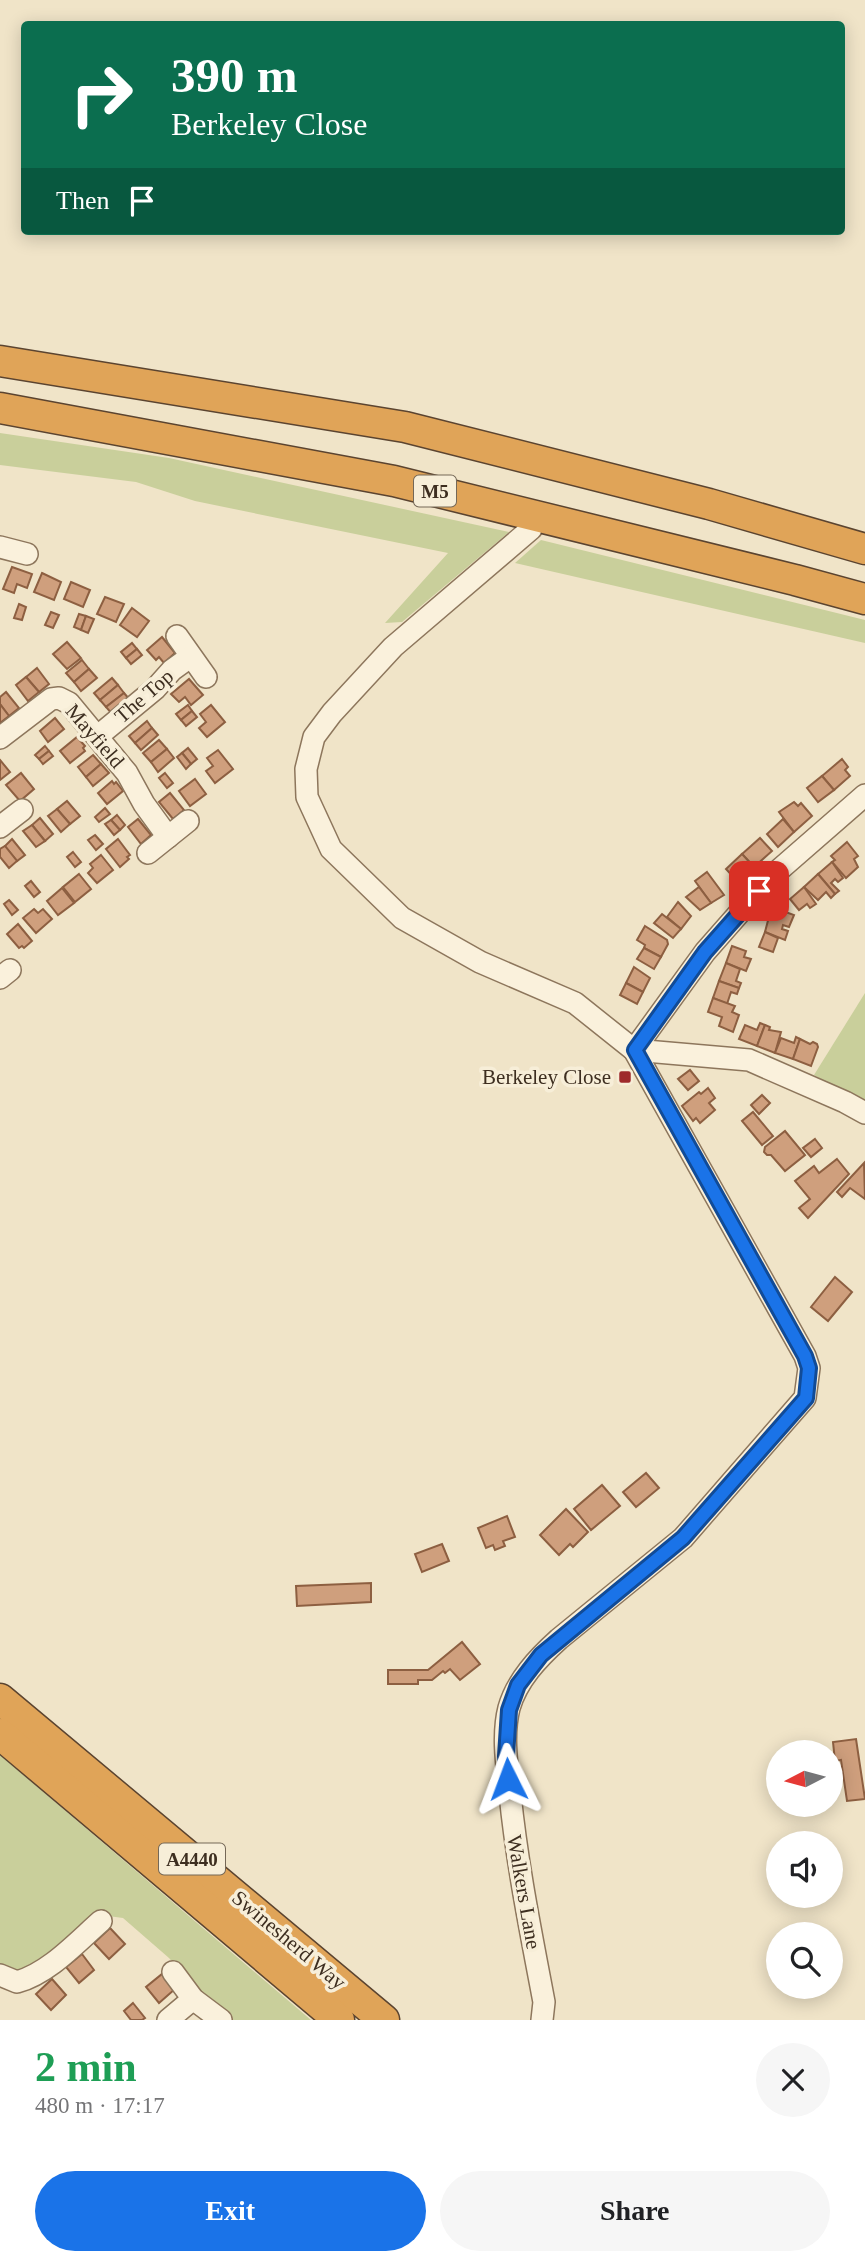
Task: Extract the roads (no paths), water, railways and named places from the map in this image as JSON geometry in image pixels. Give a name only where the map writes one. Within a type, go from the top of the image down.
[{"type":"highway","points":[[0,361],[405,427],[709,504],[865,548]]},
{"type":"highway","name":"M5","points":[[0,408],[394,481],[865,599]]},
{"type":"highway","name":"Swinesherd Way","points":[[0,1699],[384,2020]]},
{"type":"highway","name":"Swinesherd Way","points":[[0,1734],[339,2020]]},
{"type":"street","points":[[531,529],[393,647],[332,713],[314,737],[306,769],[307,797],[331,849],[402,918],[480,962],[575,1003],[635,1050],[749,1060],[865,1113]]},
{"type":"street","points":[[0,548],[27,554]]},
{"type":"street","name":"The Top","points":[[177,636],[206,677]]},
{"type":"street","name":"The Top","points":[[98,736],[190,657]]},
{"type":"street","name":"Mayfield","points":[[0,738],[51,699],[59,698],[69,703],[127,772],[144,804],[168,837]]},
{"type":"street","points":[[635,1050],[705,952],[771,877],[865,795]]},
{"type":"street","points":[[1,822],[22,810]]},
{"type":"street","points":[[148,853],[188,821]]},
{"type":"street","name":"Walkers Lane","points":[[542,2020],[544,2002],[515,1846],[506,1756],[509,1710],[518,1685],[541,1655],[683,1538],[806,1398],[809,1380],[805,1356],[635,1050]]},
{"type":"street","points":[[0,1975],[17,1982],[28,1979],[44,1969],[101,1921]]},
{"type":"street","points":[[173,1972],[193,1998],[221,2020]]},
{"type":"street","points":[[168,2020],[193,1998]]},
{"type":"place","name":"Berkeley Close","points":[[625,1077]]}]
